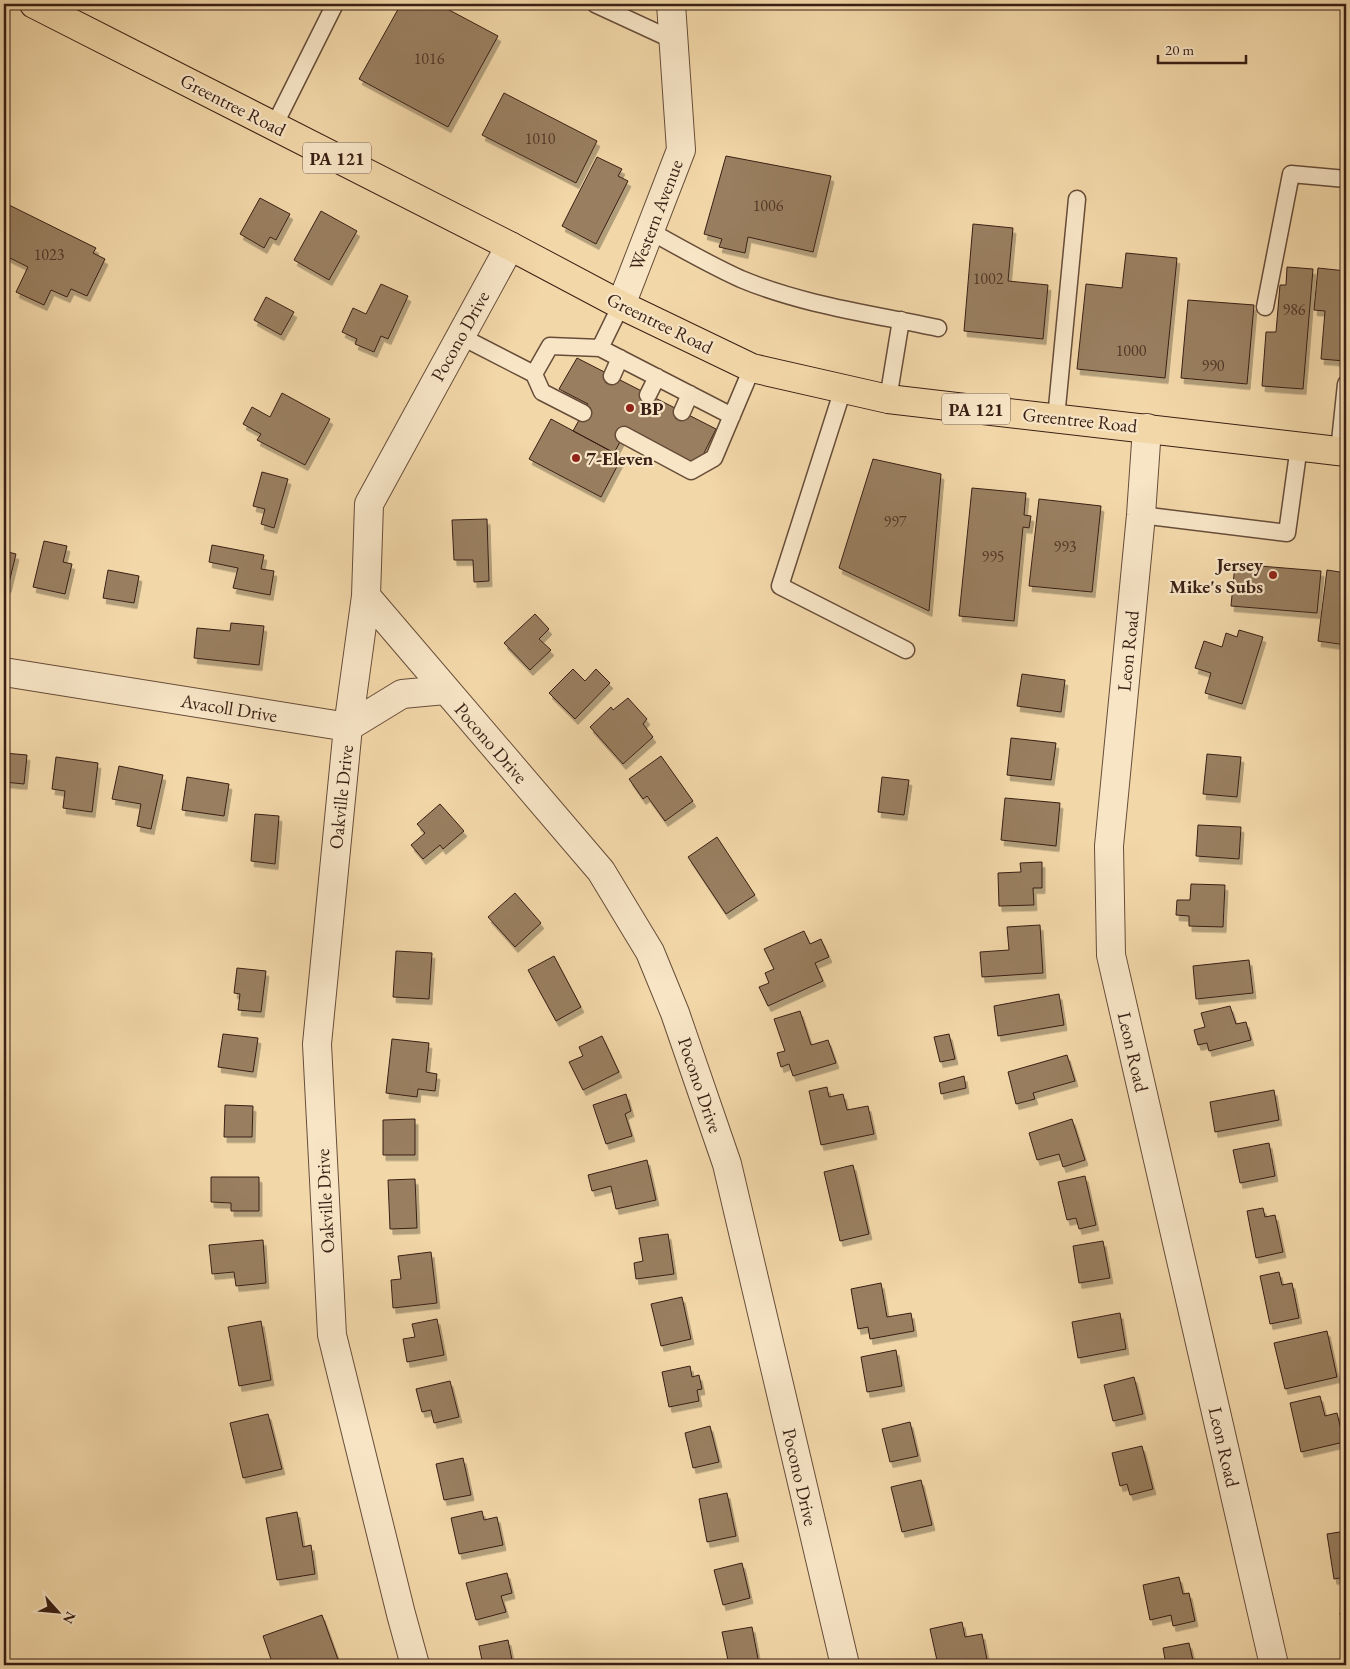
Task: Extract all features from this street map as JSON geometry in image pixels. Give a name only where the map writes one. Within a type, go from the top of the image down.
[{"type":"main road","name":"Greentree Road","points":[[34,4],[510,246],[621,305],[752,368],[888,399],[1342,451]]},
{"type":"street","name":"Western Avenue","points":[[621,305],[681,150],[671,4]]},
{"type":"street","name":"Pocono Drive","points":[[348,727],[366,596],[370,504],[510,246]]},
{"type":"street","name":"Leon Road","points":[[1147,428],[1141,515],[1108,846],[1111,956],[1274,1665]]},
{"type":"street","name":"Pocono Drive","points":[[366,596],[601,871],[650,952],[675,1013],[727,1164],[845,1665]]},
{"type":"street","name":"Avacoll Drive","points":[[4,672],[348,727]]},
{"type":"street","points":[[348,727],[402,694],[445,690]]},
{"type":"street","name":"Oakville Drive","points":[[348,727],[317,1044],[332,1335],[400,1614],[415,1665]]},
{"type":"lane","points":[[274,126],[335,4]]},
{"type":"lane","points":[[595,4],[674,40]]},
{"type":"lane","points":[[1265,307],[1291,174],[1346,179]]},
{"type":"lane","points":[[1056,418],[1077,199]]},
{"type":"lane","points":[[650,231],[698,258],[742,279],[794,297],[938,328]]},
{"type":"lane","points":[[600,348],[621,305]]},
{"type":"lane","points":[[888,399],[901,320]]},
{"type":"lane","points":[[460,336],[534,374],[542,392],[583,413]]},
{"type":"lane","points":[[534,374],[550,346],[600,348],[732,416]]},
{"type":"lane","points":[[612,376],[620,358]]},
{"type":"lane","points":[[627,434],[662,451],[691,471],[714,458],[752,368]]},
{"type":"lane","points":[[648,395],[657,377]]},
{"type":"lane","points":[[1342,451],[1346,384]]},
{"type":"lane","points":[[843,389],[780,586],[906,650]]},
{"type":"lane","points":[[682,412],[690,394]]},
{"type":"lane","points":[[1141,515],[1287,532],[1299,446]]},
{"type":"building","points":[[401,4],[438,4],[498,36],[448,127],[359,79]]},
{"type":"building","points":[[504,93],[597,141],[576,183],[482,135]]},
{"type":"building","points":[[726,156],[831,176],[813,252],[748,237],[745,253],[719,247],[722,239],[704,234]]},
{"type":"building","points":[[597,157],[622,169],[618,176],[628,181],[596,244],[562,226]]},
{"type":"building","points":[[260,198],[290,214],[276,240],[270,237],[264,248],[240,234]]},
{"type":"building","points":[[5,203],[96,248],[93,253],[105,259],[87,296],[71,289],[67,297],[51,290],[44,305],[16,292],[28,267],[4,255]]},
{"type":"building","points":[[321,211],[357,231],[329,280],[294,260]]},
{"type":"building","points":[[973,224],[1013,228],[1008,281],[1048,285],[1043,339],[964,331]]},
{"type":"building","points":[[1126,253],[1177,258],[1165,378],[1077,369],[1086,284],[1122,288]]},
{"type":"building","points":[[1287,267],[1313,269],[1303,389],[1262,386],[1266,332],[1276,332],[1280,285],[1286,285]]},
{"type":"building","points":[[1318,268],[1346,271],[1345,361],[1321,359],[1325,311],[1314,310]]},
{"type":"building","points":[[381,284],[408,296],[388,339],[381,336],[374,352],[355,344],[357,339],[342,332],[353,308],[366,314]]},
{"type":"building","points":[[266,297],[294,312],[281,335],[254,320]]},
{"type":"building","points":[[1188,300],[1254,305],[1247,384],[1181,378]]},
{"type":"building","name":"BP","points":[[577,358],[716,429],[698,465],[627,429],[614,453],[573,431],[588,404],[559,389]]},
{"type":"building","points":[[282,393],[330,419],[305,465],[257,440],[261,434],[243,424],[252,407],[270,417]]},
{"type":"building","name":"7-Eleven","points":[[551,419],[622,457],[601,497],[529,459]]},
{"type":"building","points":[[873,459],[941,474],[929,611],[839,568]]},
{"type":"building","points":[[262,472],[288,479],[274,528],[261,524],[265,509],[253,506]]},
{"type":"building","points":[[972,488],[1026,493],[1024,515],[1031,516],[1029,528],[1023,527],[1014,621],[959,616]]},
{"type":"building","points":[[1039,499],[1101,506],[1092,592],[1029,586]]},
{"type":"building","points":[[487,519],[489,581],[474,582],[473,560],[454,560],[452,520]]},
{"type":"building","points":[[44,541],[67,546],[63,562],[72,564],[65,594],[33,587]]},
{"type":"building","points":[[212,545],[264,555],[261,569],[274,571],[270,595],[233,588],[238,568],[209,562]]},
{"type":"building","points":[[4,551],[16,554],[8,587],[4,586]]},
{"type":"building","points":[[1235,564],[1321,571],[1317,613],[1231,606]]},
{"type":"building","points":[[108,570],[139,576],[134,603],[103,598]]},
{"type":"building","points":[[1327,570],[1346,573],[1346,645],[1318,641]]},
{"type":"building","points":[[535,614],[549,629],[539,639],[551,650],[530,670],[504,643]]},
{"type":"building","points":[[231,623],[264,626],[259,665],[194,658],[197,628],[230,631]]},
{"type":"building","points":[[1239,630],[1263,637],[1242,704],[1205,693],[1211,673],[1195,668],[1204,641],[1222,647],[1226,633],[1237,637]]},
{"type":"building","points":[[573,669],[585,681],[596,669],[610,683],[575,719],[549,693]]},
{"type":"building","points":[[1022,674],[1065,680],[1061,712],[1017,706]]},
{"type":"building","points":[[628,698],[647,719],[643,724],[653,737],[623,764],[590,727],[611,707],[613,710]]},
{"type":"building","points":[[1011,738],[1056,743],[1051,780],[1007,775]]},
{"type":"building","points":[[4,753],[27,755],[24,784],[4,782]]},
{"type":"building","points":[[1207,754],[1241,757],[1237,797],[1203,794]]},
{"type":"building","points":[[661,756],[693,801],[665,821],[647,796],[643,799],[629,779]]},
{"type":"building","points":[[56,757],[98,763],[92,812],[63,808],[65,791],[52,789]]},
{"type":"building","points":[[119,766],[163,775],[151,829],[137,826],[141,804],[112,799]]},
{"type":"building","points":[[187,777],[229,784],[224,816],[182,810]]},
{"type":"building","points":[[882,777],[909,780],[904,815],[878,812]]},
{"type":"building","points":[[1005,798],[1060,803],[1056,846],[1001,840]]},
{"type":"building","points":[[440,804],[464,831],[443,849],[440,845],[423,859],[411,845],[425,833],[417,824]]},
{"type":"building","points":[[255,814],[279,816],[275,864],[251,861]]},
{"type":"building","points":[[1198,825],[1241,827],[1239,859],[1196,856]]},
{"type":"building","points":[[717,837],[755,895],[726,914],[688,857]]},
{"type":"building","points":[[1042,862],[1042,888],[1033,888],[1034,905],[999,906],[998,873],[1021,872],[1020,863]]},
{"type":"building","points":[[1191,884],[1225,885],[1223,927],[1189,926],[1189,916],[1176,915],[1177,900],[1190,900]]},
{"type":"building","points":[[515,893],[541,923],[515,947],[488,917]]},
{"type":"building","points":[[1040,925],[1043,973],[982,977],[980,952],[1009,950],[1007,927]]},
{"type":"building","points":[[804,931],[810,944],[821,939],[829,957],[815,963],[823,981],[768,1006],[759,987],[769,983],[765,973],[774,969],[764,949]]},
{"type":"building","points":[[396,951],[432,953],[429,999],[393,997]]},
{"type":"building","points":[[554,956],[581,1007],[556,1021],[528,970]]},
{"type":"building","points":[[1249,960],[1253,993],[1196,999],[1193,966]]},
{"type":"building","points":[[237,968],[266,971],[261,1012],[238,1010],[240,994],[234,993]]},
{"type":"building","points":[[1059,994],[1064,1025],[998,1036],[994,1006]]},
{"type":"building","points":[[1230,1006],[1236,1024],[1246,1022],[1251,1040],[1209,1051],[1207,1043],[1198,1045],[1194,1030],[1205,1027],[1201,1013]]},
{"type":"building","points":[[800,1011],[811,1045],[828,1040],[836,1063],[793,1076],[789,1064],[781,1067],[777,1053],[785,1051],[774,1019]]},
{"type":"building","points":[[223,1034],[258,1038],[253,1072],[218,1067]]},
{"type":"building","points":[[949,1034],[955,1059],[940,1062],[934,1037]]},
{"type":"building","points":[[602,1036],[619,1072],[583,1090],[569,1062],[583,1056],[579,1047]]},
{"type":"building","points":[[392,1039],[429,1043],[426,1072],[437,1074],[435,1091],[418,1089],[417,1097],[386,1093]]},
{"type":"building","points":[[1067,1055],[1075,1081],[1033,1093],[1035,1099],[1016,1104],[1008,1072]]},
{"type":"building","points":[[964,1076],[966,1088],[941,1094],[939,1083]]},
{"type":"building","points":[[827,1087],[829,1097],[843,1094],[847,1110],[868,1106],[874,1134],[821,1145],[809,1091]]},
{"type":"building","points":[[1274,1090],[1279,1120],[1215,1132],[1210,1102]]},
{"type":"building","points":[[626,1094],[631,1111],[625,1114],[632,1136],[606,1144],[593,1105]]},
{"type":"building","points":[[225,1105],[253,1106],[252,1137],[224,1137]]},
{"type":"building","points":[[415,1119],[415,1155],[383,1155],[383,1120]]},
{"type":"building","points":[[1072,1119],[1085,1160],[1063,1167],[1059,1154],[1037,1160],[1029,1133]]},
{"type":"building","points":[[1269,1143],[1275,1176],[1240,1183],[1233,1150]]},
{"type":"building","points":[[647,1160],[656,1200],[616,1209],[611,1186],[592,1191],[588,1175]]},
{"type":"building","points":[[853,1165],[869,1234],[840,1241],[824,1172]]},
{"type":"building","points":[[1085,1176],[1096,1225],[1079,1229],[1076,1218],[1067,1220],[1058,1182]]},
{"type":"building","points":[[211,1177],[259,1177],[259,1211],[231,1211],[231,1203],[211,1202]]},
{"type":"building","points":[[415,1179],[417,1228],[390,1229],[388,1180]]},
{"type":"building","points":[[1263,1208],[1265,1217],[1275,1215],[1283,1252],[1256,1258],[1247,1211]]},
{"type":"building","points":[[668,1234],[674,1274],[636,1279],[634,1263],[643,1261],[639,1238]]},
{"type":"building","points":[[263,1240],[266,1283],[236,1286],[234,1272],[212,1274],[209,1245]]},
{"type":"building","points":[[1103,1241],[1110,1278],[1079,1283],[1073,1246]]},
{"type":"building","points":[[431,1252],[437,1303],[393,1308],[391,1280],[401,1279],[398,1256]]},
{"type":"building","points":[[1279,1272],[1282,1285],[1292,1283],[1299,1318],[1270,1324],[1260,1276]]},
{"type":"building","points":[[881,1283],[887,1317],[911,1313],[914,1331],[870,1339],[868,1327],[858,1329],[851,1289]]},
{"type":"building","points":[[682,1297],[691,1339],[661,1346],[651,1304]]},
{"type":"building","points":[[1120,1313],[1126,1349],[1078,1358],[1072,1322]]},
{"type":"building","points":[[437,1319],[444,1355],[407,1362],[403,1339],[415,1337],[412,1324]]},
{"type":"building","points":[[261,1321],[271,1380],[239,1386],[228,1327]]},
{"type":"building","points":[[1327,1331],[1337,1377],[1285,1389],[1274,1343]]},
{"type":"building","points":[[896,1350],[902,1386],[867,1392],[861,1357]]},
{"type":"building","points":[[690,1366],[692,1377],[699,1375],[702,1389],[697,1390],[699,1401],[669,1407],[662,1372]]},
{"type":"building","points":[[1134,1377],[1143,1414],[1113,1421],[1104,1385]]},
{"type":"building","points":[[450,1381],[459,1417],[434,1423],[431,1410],[422,1412],[416,1389]]},
{"type":"building","points":[[1320,1396],[1325,1416],[1337,1413],[1344,1442],[1301,1452],[1290,1403]]},
{"type":"building","points":[[268,1414],[282,1469],[243,1478],[230,1423]]},
{"type":"building","points":[[910,1422],[918,1456],[890,1462],[882,1429]]},
{"type":"building","points":[[710,1426],[719,1462],[693,1468],[685,1433]]},
{"type":"building","points":[[1142,1446],[1153,1489],[1130,1495],[1127,1484],[1120,1486],[1112,1453]]},
{"type":"building","points":[[463,1458],[471,1495],[444,1500],[436,1464]]},
{"type":"building","points":[[921,1480],[932,1525],[902,1532],[891,1487]]},
{"type":"building","points":[[727,1493],[736,1536],[707,1542],[699,1499]]},
{"type":"building","points":[[482,1511],[484,1520],[497,1517],[503,1545],[459,1554],[451,1518]]},
{"type":"building","points":[[297,1512],[303,1547],[311,1545],[315,1574],[277,1580],[266,1518]]},
{"type":"building","points":[[1346,1531],[1346,1577],[1334,1579],[1327,1534]]},
{"type":"building","points":[[742,1563],[750,1598],[723,1605],[714,1570]]},
{"type":"building","points":[[507,1573],[512,1593],[501,1596],[506,1612],[476,1620],[466,1583]]},
{"type":"building","points":[[1179,1577],[1183,1594],[1189,1593],[1195,1621],[1173,1626],[1171,1615],[1150,1620],[1143,1585]]},
{"type":"building","points":[[1346,1612],[1346,1629],[1343,1629],[1340,1613]]},
{"type":"building","points":[[322,1615],[340,1665],[273,1665],[263,1636]]},
{"type":"building","points":[[962,1622],[965,1637],[982,1634],[988,1665],[938,1665],[930,1629]]},
{"type":"building","points":[[752,1627],[759,1664],[729,1665],[722,1632]]},
{"type":"building","points":[[508,1640],[513,1665],[483,1665],[479,1646]]},
{"type":"building","points":[[1189,1643],[1194,1665],[1166,1665],[1163,1648]]},
{"type":"place","name":"BP","points":[[630,408]]},
{"type":"place","name":"7-Eleven","points":[[576,458]]},
{"type":"place","name":"Jersey Mike's Subs","points":[[1273,575]]}]
